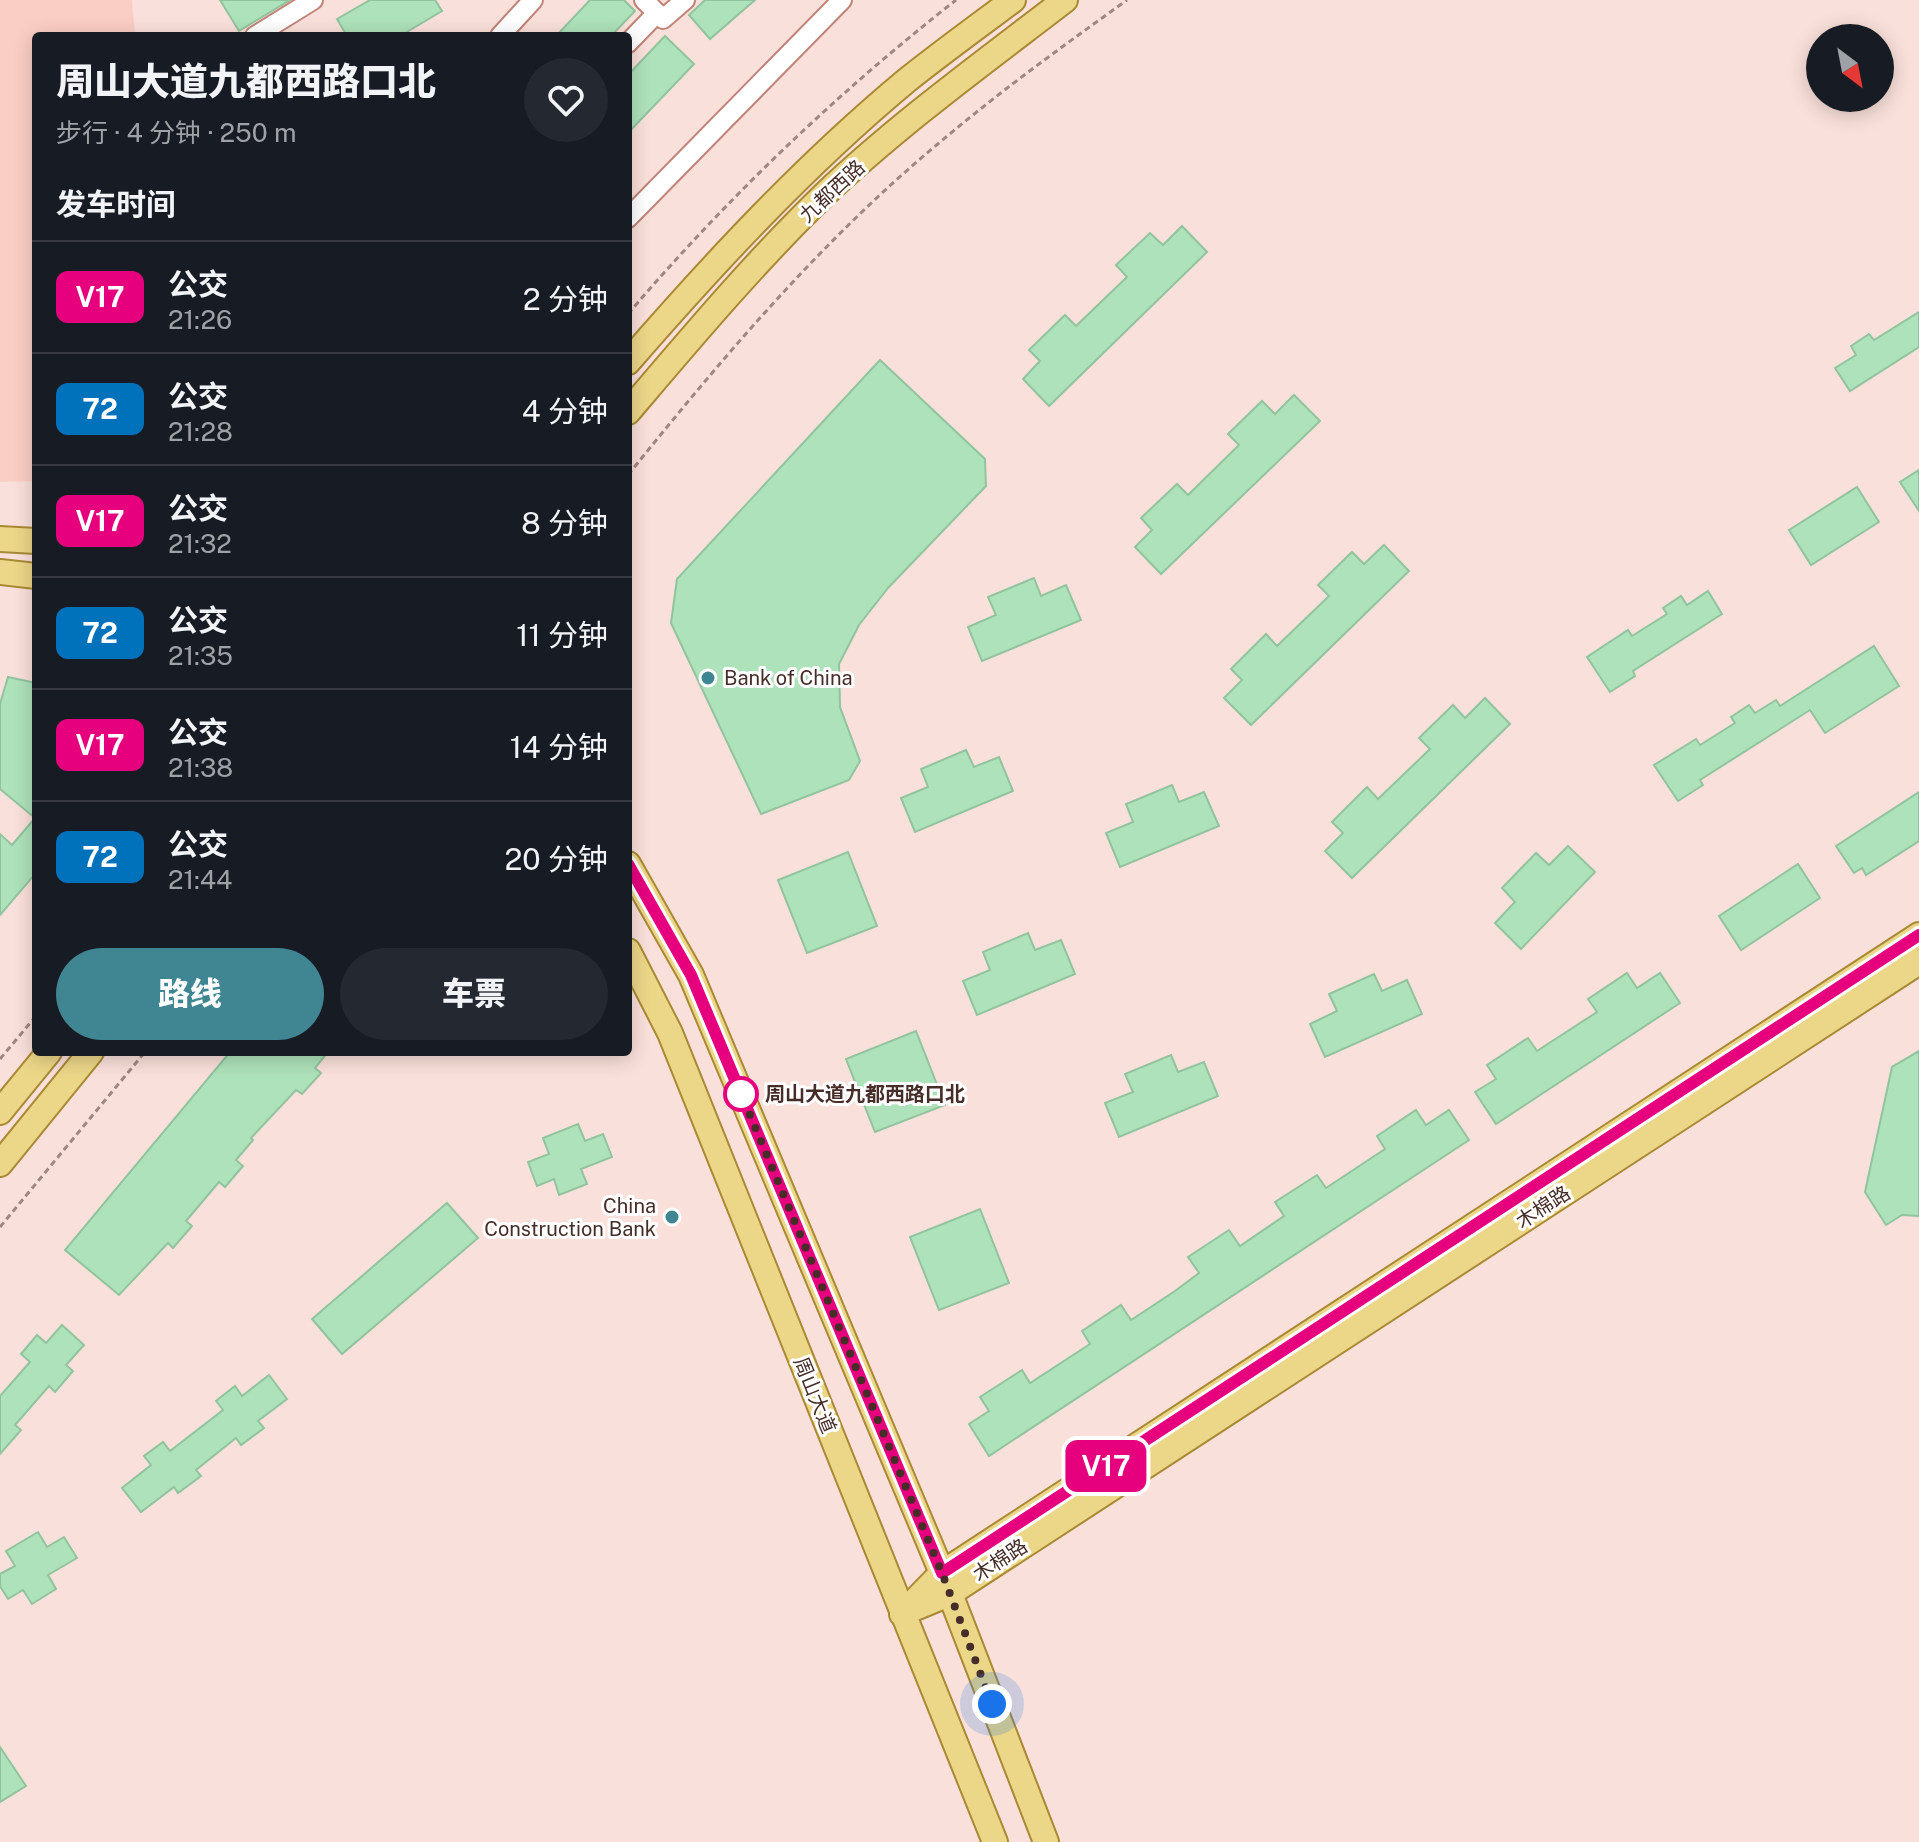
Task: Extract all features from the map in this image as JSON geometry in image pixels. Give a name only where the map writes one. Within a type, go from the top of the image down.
[{"type":"main road","name":"九都西路","points":[[632,357],[698,282],[804,175],[906,82],[1013,0]]},
{"type":"main road","name":"九都西路","points":[[632,407],[721,303],[824,195],[925,107],[1065,0]]},
{"type":"main road","points":[[0,539],[32,541]]},
{"type":"main road","points":[[0,572],[32,576]]},
{"type":"main road","points":[[632,871],[691,975],[946,1583],[1046,1842]]},
{"type":"main road","name":"木棉路","points":[[902,1614],[1919,935]]},
{"type":"main road","name":"周山大道","points":[[632,959],[670,1033],[995,1842]]},
{"type":"main road","name":"木棉路","points":[[946,1583],[1919,962]]},
{"type":"main road","points":[[0,1112],[46,1056]]},
{"type":"main road","points":[[0,1164],[88,1056]]},
{"type":"lane","points":[[261,32],[313,0]]},
{"type":"lane","points":[[504,32],[533,0]]},
{"type":"lane","points":[[632,37],[651,6],[663,19],[685,0]]},
{"type":"lane","points":[[632,214],[842,0]]},
{"type":"path","points":[[632,309],[692,239],[805,126],[956,0]]},
{"type":"path","points":[[632,470],[745,333],[883,195],[1000,94],[1127,0]]},
{"type":"path","points":[[0,1059],[32,1021]]},
{"type":"path","points":[[0,1227],[142,1056]]},
{"type":"shaded area","points":[[0,0],[132,0],[135,32],[32,32],[32,481],[0,482]]},
{"type":"building","points":[[220,0],[290,0],[239,31]]},
{"type":"building","points":[[370,0],[435,0],[442,11],[407,32],[345,32],[337,19]]},
{"type":"building","points":[[590,0],[624,0],[635,11],[615,32],[560,32]]},
{"type":"building","points":[[705,0],[755,0],[710,39],[689,15]]},
{"type":"building","points":[[665,36],[694,64],[632,129],[632,71]]},
{"type":"building","points":[[1182,226],[1207,252],[1049,406],[1023,379],[1040,361],[1029,350],[1065,315],[1076,326],[1127,277],[1116,265],[1150,233],[1163,245]]},
{"type":"building","points":[[1919,312],[1919,347],[1850,391],[1835,368],[1856,355],[1851,346],[1869,334],[1874,340]]},
{"type":"building","points":[[880,360],[985,459],[986,486],[888,588],[859,625],[839,664],[840,707],[860,761],[849,780],[761,814],[671,623],[677,579]]},
{"type":"building","points":[[1294,395],[1320,421],[1161,574],[1135,547],[1152,530],[1141,518],[1177,484],[1188,495],[1239,445],[1228,434],[1262,401],[1275,414]]},
{"type":"building","points":[[1919,470],[1919,511],[1900,482]]},
{"type":"building","points":[[1857,487],[1879,522],[1811,565],[1789,530]]},
{"type":"building","points":[[1384,545],[1409,571],[1251,725],[1224,698],[1242,680],[1231,669],[1266,634],[1277,646],[1329,596],[1318,585],[1352,552],[1364,564]]},
{"type":"building","points":[[1034,578],[1041,596],[1066,585],[1081,620],[982,661],[968,627],[996,615],[988,597]]},
{"type":"building","points":[[1708,591],[1722,614],[1633,671],[1635,676],[1610,692],[1587,657],[1628,630],[1632,636],[1667,614],[1663,608],[1681,596],[1687,605]]},
{"type":"building","points":[[1874,646],[1899,686],[1825,733],[1810,710],[1700,780],[1703,785],[1678,801],[1654,765],[1696,739],[1700,745],[1735,723],[1731,717],[1749,705],[1755,713],[1776,700],[1780,706]]},
{"type":"building","points":[[8,677],[32,682],[32,816],[0,789],[0,704]]},
{"type":"building","points":[[1485,698],[1510,724],[1352,878],[1325,851],[1343,833],[1332,822],[1367,787],[1378,799],[1430,749],[1419,738],[1453,705],[1465,718]]},
{"type":"building","points":[[966,750],[974,767],[999,757],[1013,791],[915,832],[901,798],[928,787],[921,769]]},
{"type":"building","points":[[1172,785],[1179,802],[1204,792],[1219,826],[1120,867],[1106,833],[1133,822],[1126,804]]},
{"type":"building","points":[[1919,792],[1919,841],[1866,875],[1862,868],[1854,873],[1836,846]]},
{"type":"building","points":[[32,822],[32,878],[0,915],[0,834],[12,845]]},
{"type":"building","points":[[1568,846],[1595,872],[1521,949],[1495,923],[1515,902],[1502,888],[1536,853],[1549,865]]},
{"type":"building","points":[[848,852],[877,926],[807,953],[778,880]]},
{"type":"building","points":[[1798,864],[1820,898],[1741,950],[1719,916]]},
{"type":"building","points":[[1028,933],[1035,950],[1061,940],[1075,974],[977,1015],[963,981],[990,970],[983,952]]},
{"type":"building","points":[[1627,973],[1637,988],[1660,973],[1680,1003],[1496,1124],[1475,1092],[1496,1079],[1487,1065],[1528,1038],[1537,1051],[1597,1012],[1588,999]]},
{"type":"building","points":[[1374,974],[1382,991],[1407,980],[1422,1014],[1325,1057],[1310,1024],[1337,1011],[1329,994]]},
{"type":"building","points":[[916,1031],[945,1105],[875,1132],[846,1059]]},
{"type":"building","points":[[1919,1051],[1919,1216],[1902,1215],[1886,1225],[1865,1192],[1892,1067]]},
{"type":"building","points":[[1171,1055],[1178,1072],[1204,1062],[1218,1096],[1119,1137],[1105,1103],[1133,1092],[1125,1074]]},
{"type":"building","points":[[227,1056],[325,1056],[315,1068],[321,1073],[302,1094],[296,1090],[251,1138],[253,1140],[236,1160],[243,1166],[225,1187],[219,1182],[186,1221],[192,1226],[173,1248],[168,1243],[119,1295],[65,1250]]},
{"type":"building","points":[[1416,1110],[1426,1125],[1449,1110],[1469,1140],[989,1456],[969,1424],[989,1411],[980,1397],[1022,1370],[1030,1383],[1090,1344],[1082,1331],[1121,1305],[1131,1320],[1199,1273],[1188,1257],[1229,1230],[1240,1246],[1284,1216],[1275,1202],[1317,1175],[1326,1188],[1385,1149],[1377,1136]]},
{"type":"building","points":[[578,1124],[585,1141],[603,1134],[612,1157],[581,1169],[587,1184],[559,1195],[554,1179],[537,1186],[528,1162],[549,1154],[543,1138]]},
{"type":"building","points":[[447,1203],[478,1238],[342,1354],[312,1319]]},
{"type":"building","points":[[980,1209],[1009,1283],[939,1310],[910,1237]]},
{"type":"building","points":[[62,1325],[84,1345],[66,1365],[73,1371],[55,1392],[49,1386],[15,1425],[21,1430],[0,1454],[0,1396],[30,1362],[21,1354],[37,1335],[46,1343]]},
{"type":"building","points":[[269,1375],[287,1399],[258,1421],[264,1428],[241,1445],[236,1438],[196,1470],[201,1476],[178,1493],[174,1487],[141,1512],[122,1488],[151,1465],[144,1456],[163,1442],[170,1451],[223,1410],[216,1401],[235,1386],[242,1396]]},
{"type":"building","points":[[38,1532],[47,1547],[64,1537],[77,1558],[48,1575],[56,1589],[32,1604],[23,1590],[8,1599],[0,1586],[0,1574],[15,1566],[6,1551]]},
{"type":"building","points":[[0,1747],[26,1786],[0,1802]]},
{"type":"bus line","name":"V17","points":[[632,870],[691,975],[942,1573],[1919,935]]},
{"type":"place","name":"Bank of China","points":[[708,678]]},
{"type":"place","name":"周山大道九都西路口北","points":[[741,1094]]},
{"type":"place","name":"China Construction Bank","points":[[672,1217]]},
{"type":"route","points":[[741,1094],[740,1091],[942,1573],[992,1704]]}]
